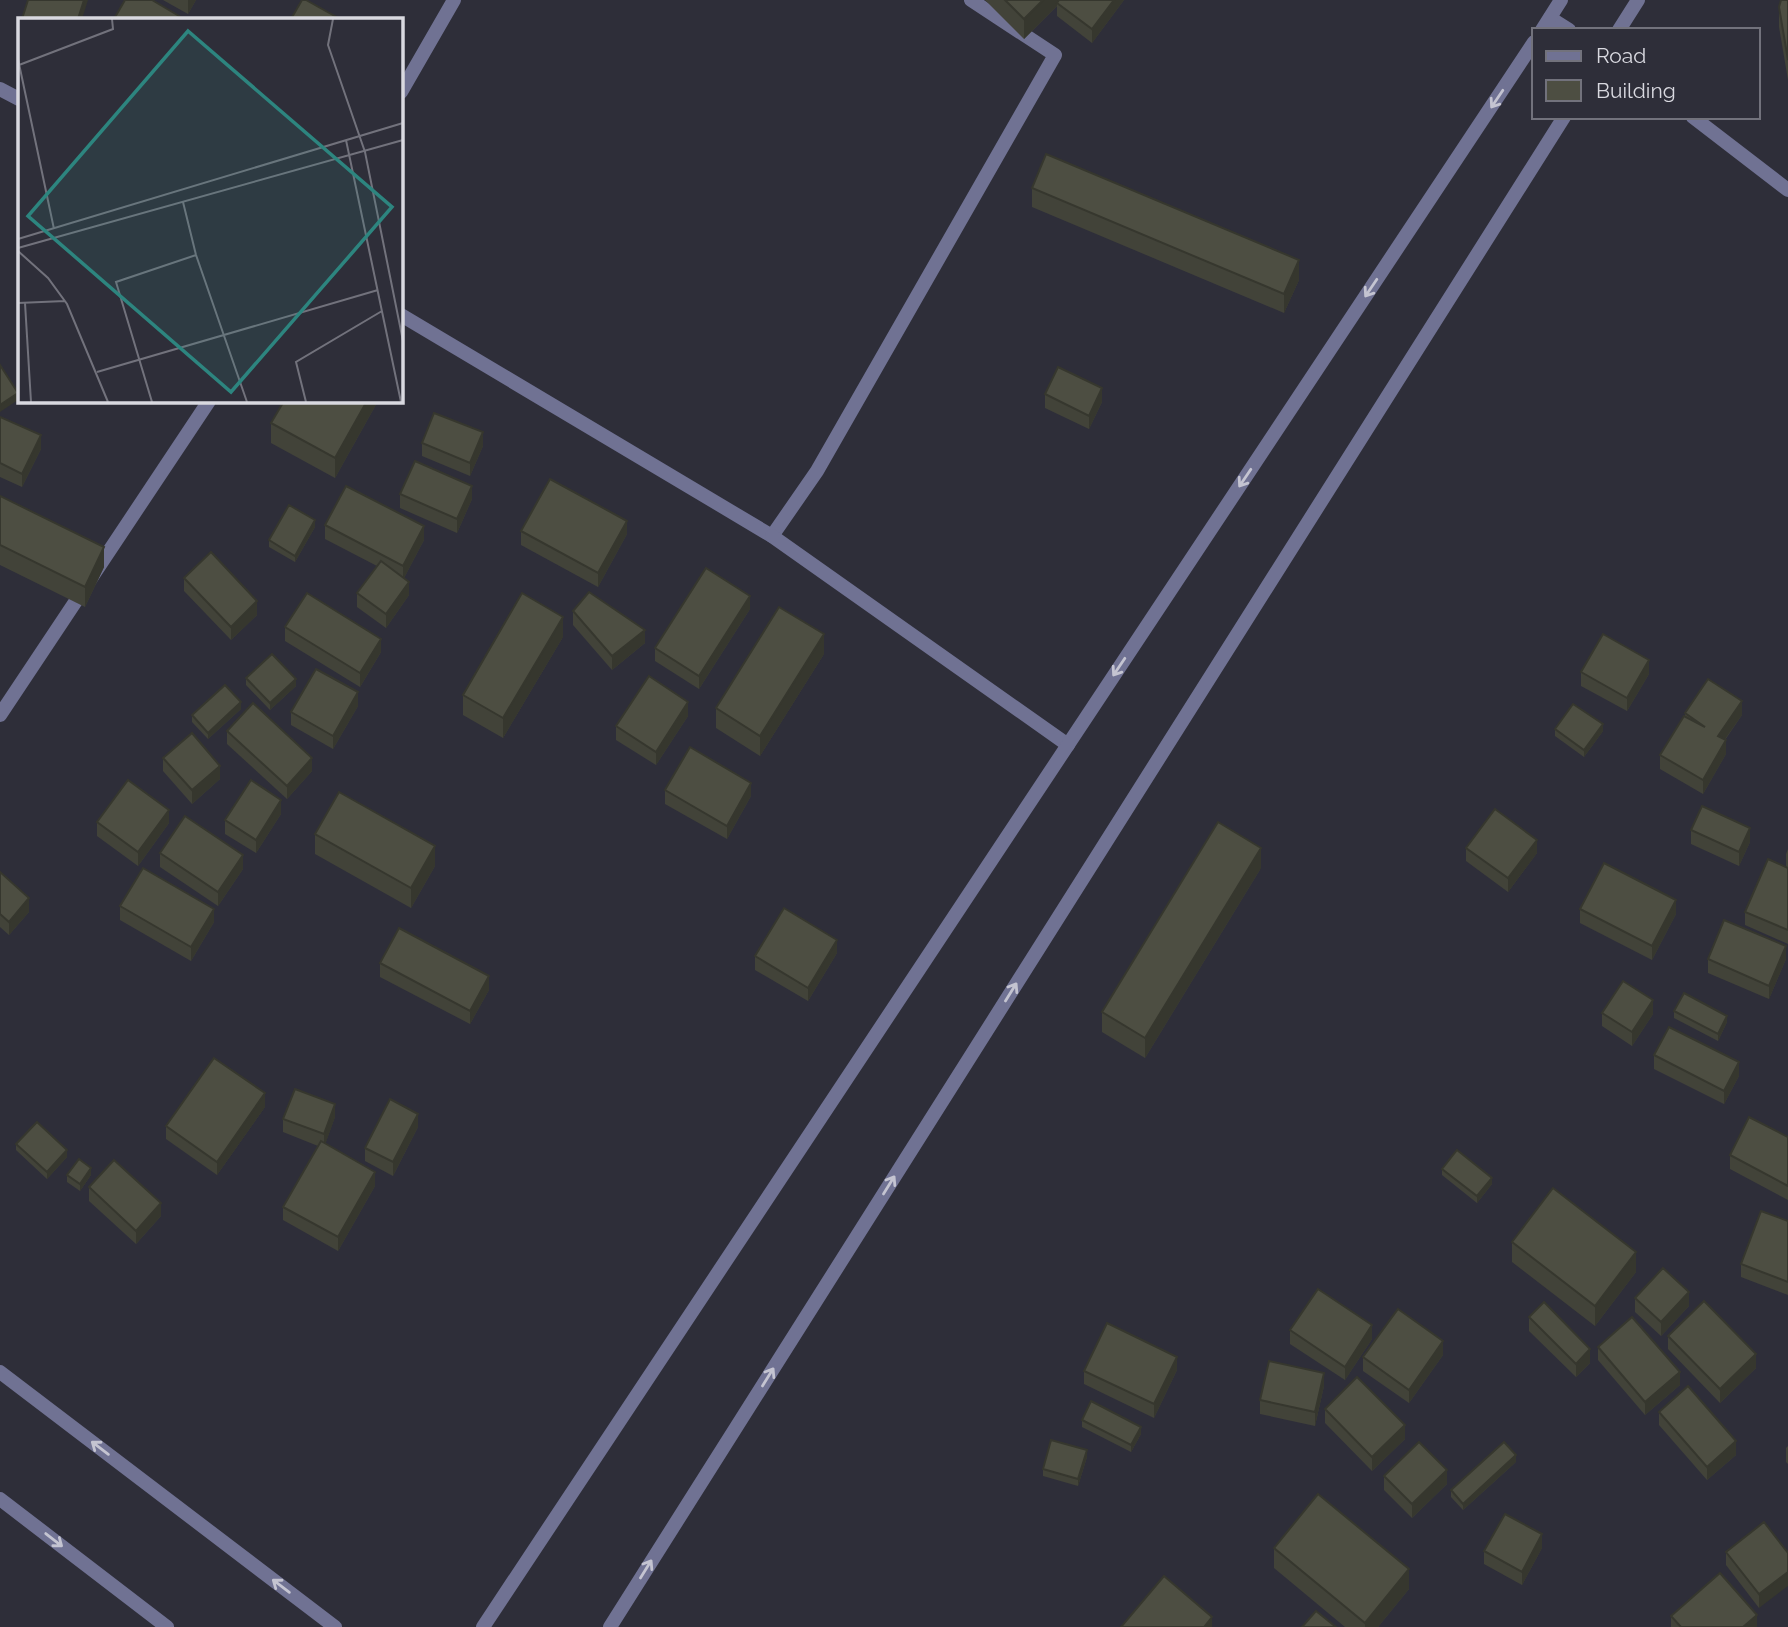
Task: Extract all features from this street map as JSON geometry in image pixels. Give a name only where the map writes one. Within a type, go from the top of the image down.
[{"type":"street","points":[[402,90],[454,0]]},
{"type":"street","points":[[772,537],[817,471],[1055,55],[971,0]]},
{"type":"street","points":[[1546,24],[1562,0]]},
{"type":"street","points":[[1620,28],[1638,0]]},
{"type":"street","points":[[482,1627],[1532,45]]},
{"type":"street","points":[[0,89],[18,98]]},
{"type":"street","points":[[610,1627],[1563,119]]},
{"type":"street","points":[[1696,119],[1788,190]]},
{"type":"street","points":[[402,316],[772,537],[1068,745]]},
{"type":"street","points":[[0,715],[208,402]]},
{"type":"street","points":[[0,1372],[335,1627]]},
{"type":"street","points":[[0,1499],[167,1627]]},
{"type":"building","points":[[28,0],[84,0],[78,18],[22,18]]},
{"type":"building","points":[[125,0],[152,0],[182,18],[115,18]]},
{"type":"building","points":[[302,0],[306,0],[338,18],[292,18]]},
{"type":"building","points":[[1005,0],[1043,0],[1024,19]]},
{"type":"building","points":[[1059,0],[1114,0],[1092,29],[1057,3]]},
{"type":"building","points":[[1781,0],[1788,0],[1788,60],[1779,7]]},
{"type":"building","points":[[1046,154],[1299,260],[1284,294],[1032,188]]},
{"type":"building","points":[[0,365],[18,393],[0,405]]},
{"type":"building","points":[[1058,367],[1102,388],[1089,416],[1045,394]]},
{"type":"building","points":[[283,402],[366,402],[335,458],[271,423]]},
{"type":"building","points":[[434,413],[483,432],[470,463],[422,443]]},
{"type":"building","points":[[0,417],[41,435],[22,474],[0,463]]},
{"type":"building","points":[[415,461],[472,486],[457,519],[400,494]]},
{"type":"building","points":[[550,479],[627,521],[598,573],[521,531]]},
{"type":"building","points":[[346,486],[424,526],[403,566],[325,525]]},
{"type":"building","points":[[0,496],[104,547],[85,587],[0,545]]},
{"type":"building","points":[[289,505],[315,520],[295,556],[269,540]]},
{"type":"building","points":[[211,552],[257,601],[231,627],[184,578]]},
{"type":"building","points":[[381,561],[409,582],[386,614],[357,593]]},
{"type":"building","points":[[706,568],[750,596],[699,676],[655,648]]},
{"type":"building","points":[[589,592],[645,630],[612,656],[573,611]]},
{"type":"building","points":[[307,593],[381,639],[360,673],[285,627]]},
{"type":"building","points":[[522,593],[563,617],[503,718],[463,695]]},
{"type":"building","points":[[779,607],[824,634],[760,736],[716,708]]},
{"type":"building","points":[[1603,634],[1649,660],[1627,698],[1581,672]]},
{"type":"building","points":[[272,654],[296,679],[270,703],[246,678]]},
{"type":"building","points":[[316,669],[358,692],[333,736],[291,712]]},
{"type":"building","points":[[649,676],[688,702],[656,752],[616,726]]},
{"type":"building","points":[[1708,679],[1742,701],[1718,736],[1726,740],[1703,780],[1660,755],[1684,716],[1705,727],[1685,713]]},
{"type":"building","points":[[225,685],[241,702],[208,733],[192,715]]},
{"type":"building","points":[[253,703],[312,758],[287,786],[227,731]]},
{"type":"building","points":[[1573,704],[1603,724],[1584,750],[1555,729]]},
{"type":"building","points":[[192,733],[220,766],[192,790],[163,758]]},
{"type":"building","points":[[690,747],[751,783],[727,826],[665,790]]},
{"type":"building","points":[[128,780],[169,810],[138,852],[97,822]]},
{"type":"building","points":[[251,780],[281,800],[256,840],[225,820]]},
{"type":"building","points":[[339,792],[435,846],[411,888],[315,834]]},
{"type":"building","points":[[1702,806],[1750,828],[1739,852],[1691,830]]},
{"type":"building","points":[[1495,809],[1537,840],[1508,878],[1466,848]]},
{"type":"building","points":[[185,816],[243,855],[218,892],[160,853]]},
{"type":"building","points":[[1218,822],[1261,848],[1145,1038],[1102,1012]]},
{"type":"building","points":[[1768,859],[1788,868],[1788,930],[1745,912]]},
{"type":"building","points":[[1604,863],[1676,900],[1652,946],[1580,909]]},
{"type":"building","points":[[143,868],[214,909],[191,947],[120,906]]},
{"type":"building","points":[[0,872],[29,898],[9,922],[0,914]]},
{"type":"building","points":[[784,908],[837,940],[808,988],[755,956]]},
{"type":"building","points":[[1724,920],[1786,946],[1769,986],[1708,959]]},
{"type":"building","points":[[399,928],[489,976],[470,1011],[380,963]]},
{"type":"building","points":[[1623,981],[1653,1000],[1632,1032],[1602,1013]]},
{"type":"building","points":[[1684,993],[1727,1016],[1718,1034],[1674,1011]]},
{"type":"building","points":[[1669,1027],[1739,1062],[1724,1091],[1654,1055]]},
{"type":"building","points":[[214,1058],[265,1093],[217,1162],[166,1126]]},
{"type":"building","points":[[295,1089],[335,1104],[324,1134],[283,1119]]},
{"type":"building","points":[[390,1099],[418,1114],[393,1162],[365,1148]]},
{"type":"building","points":[[1749,1117],[1788,1137],[1788,1186],[1730,1155]]},
{"type":"building","points":[[37,1122],[67,1150],[47,1172],[16,1144]]},
{"type":"building","points":[[321,1141],[375,1172],[338,1237],[283,1207]]},
{"type":"building","points":[[1457,1150],[1492,1178],[1477,1196],[1442,1169]]},
{"type":"building","points":[[79,1159],[91,1168],[80,1184],[67,1175]]},
{"type":"building","points":[[114,1160],[161,1203],[136,1231],[89,1187]]},
{"type":"building","points":[[1553,1188],[1636,1252],[1595,1306],[1512,1242]]},
{"type":"building","points":[[1761,1211],[1788,1221],[1788,1282],[1741,1264]]},
{"type":"building","points":[[1663,1268],[1689,1292],[1661,1322],[1635,1298]]},
{"type":"building","points":[[1318,1289],[1372,1325],[1345,1367],[1290,1330]]},
{"type":"building","points":[[1704,1301],[1756,1354],[1720,1389],[1668,1336]]},
{"type":"building","points":[[1544,1302],[1590,1349],[1576,1364],[1529,1317]]},
{"type":"building","points":[[1398,1309],[1443,1341],[1409,1390],[1363,1357]]},
{"type":"building","points":[[1632,1317],[1680,1372],[1645,1402],[1598,1347]]},
{"type":"building","points":[[1107,1323],[1177,1357],[1154,1404],[1084,1371]]},
{"type":"building","points":[[1269,1361],[1324,1373],[1315,1412],[1260,1400]]},
{"type":"building","points":[[1357,1377],[1405,1425],[1372,1457],[1325,1409]]},
{"type":"building","points":[[1688,1386],[1736,1441],[1707,1467],[1659,1412]]},
{"type":"building","points":[[1091,1401],[1141,1427],[1131,1445],[1082,1420]]},
{"type":"building","points":[[1051,1440],[1087,1450],[1078,1479],[1043,1469]]},
{"type":"building","points":[[1419,1442],[1447,1470],[1412,1504],[1384,1476]]},
{"type":"building","points":[[1504,1442],[1516,1455],[1463,1504],[1451,1490]]},
{"type":"building","points":[[1318,1494],[1409,1569],[1365,1623],[1274,1548]]},
{"type":"building","points":[[1505,1514],[1542,1534],[1522,1572],[1484,1551]]},
{"type":"building","points":[[1764,1522],[1788,1553],[1788,1572],[1759,1594],[1726,1552]]},
{"type":"building","points":[[1720,1573],[1757,1615],[1743,1627],[1681,1627],[1671,1616]]},
{"type":"building","points":[[1164,1576],[1212,1617],[1204,1627],[1121,1627]]},
{"type":"building","points":[[1316,1611],[1336,1627],[1302,1627]]}]
